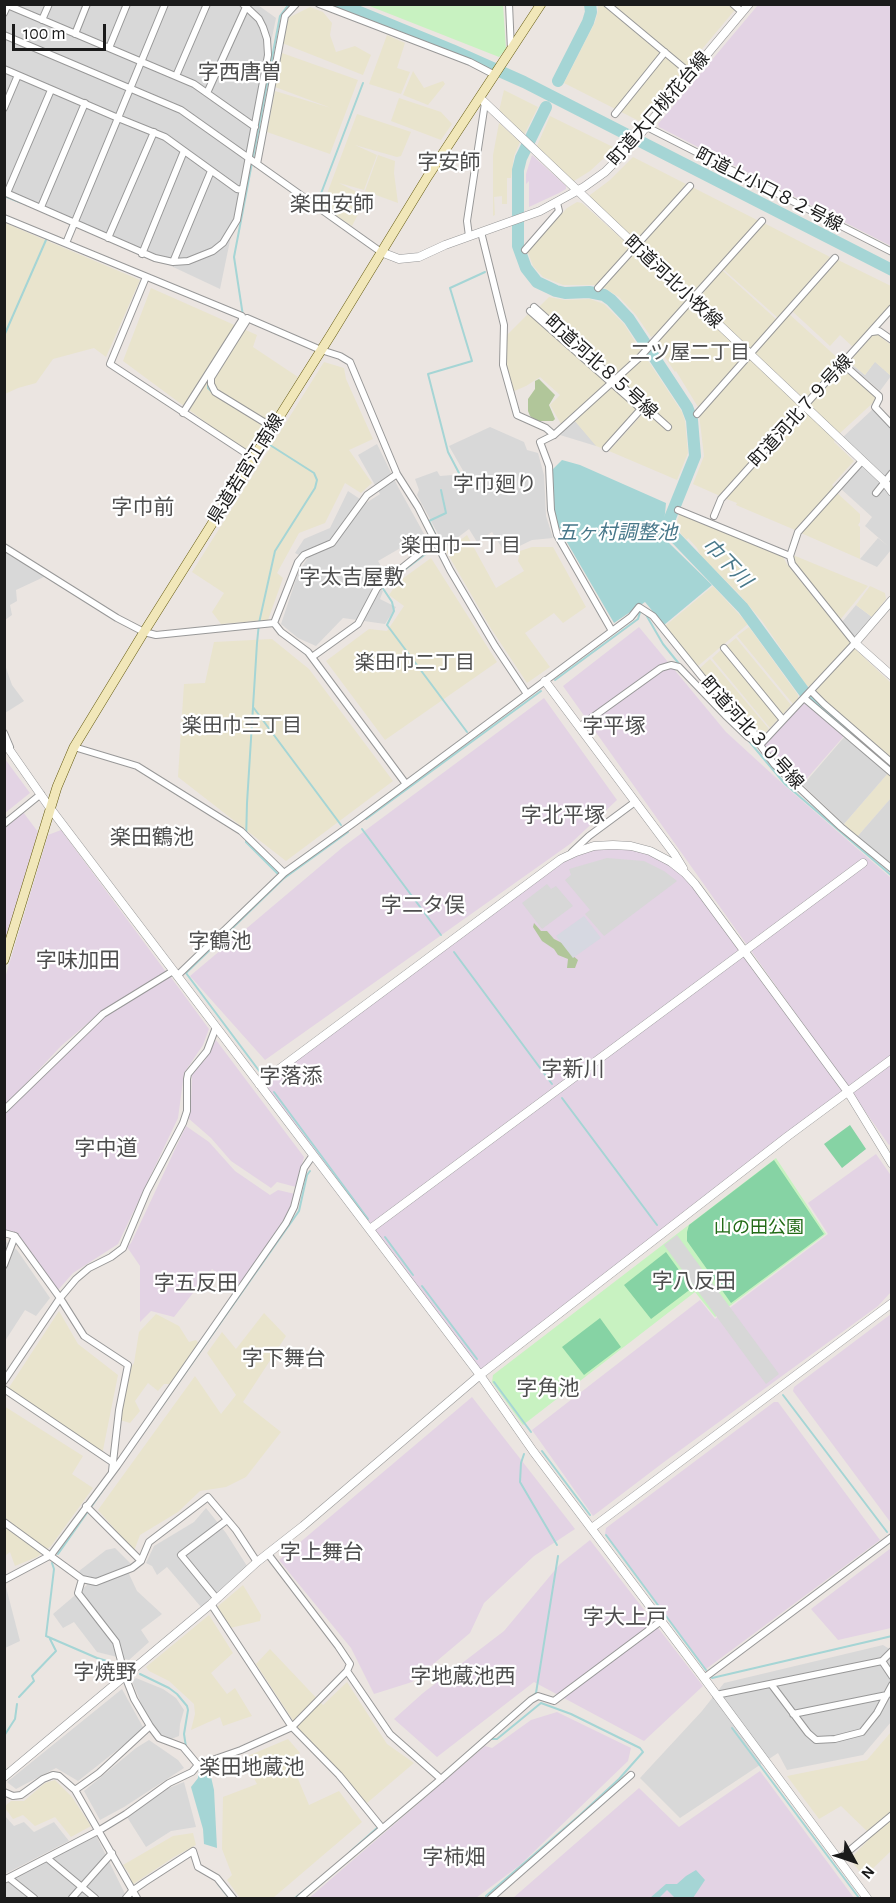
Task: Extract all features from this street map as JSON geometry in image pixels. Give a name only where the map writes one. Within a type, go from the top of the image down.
[{"type":"main road","name":"県道若宮江南線","points":[[4,960],[50,808],[74,747],[428,176],[482,100],[495,75],[541,4]]},
{"type":"street","points":[[42,20],[49,4]]},
{"type":"street","points":[[75,34],[87,4]]},
{"type":"street","points":[[109,48],[127,4]]},
{"type":"street","points":[[66,243],[165,4]]},
{"type":"street","points":[[176,76],[207,4]]},
{"type":"street","points":[[257,164],[285,16],[296,4]]},
{"type":"street","points":[[319,4],[470,62],[495,75]]},
{"type":"street","points":[[509,4],[511,51]]},
{"type":"street","points":[[608,4],[691,74]]},
{"type":"street","points":[[733,4],[742,12]]},
{"type":"street","name":"町道大口桃花台線","points":[[381,252],[393,258],[414,259],[526,216],[577,192],[605,172],[633,143],[749,4]]},
{"type":"street","points":[[4,13],[7,5],[194,84],[255,127]]},
{"type":"street","points":[[51,90],[6,193],[142,254],[173,262],[188,261],[213,251],[223,243],[237,220],[268,49],[259,19],[245,6],[207,93]]},
{"type":"street","points":[[4,35],[181,110],[381,252]]},
{"type":"street","points":[[615,114],[665,52]]},
{"type":"street","points":[[4,69],[165,137],[237,189],[242,189]]},
{"type":"street","points":[[4,108],[18,75]]},
{"type":"street","points":[[469,236],[467,221],[482,100]]},
{"type":"street","name":"町道河北小牧線","points":[[482,100],[885,482],[891,492]]},
{"type":"street","points":[[41,207],[85,103]]},
{"type":"street","name":"町道上小口８２号線","points":[[644,130],[891,252]]},
{"type":"street","points":[[108,238],[153,132]]},
{"type":"street","points":[[142,254],[184,151]]},
{"type":"street","points":[[173,262],[211,171]]},
{"type":"street","points":[[598,288],[690,186]]},
{"type":"street","points":[[525,250],[559,212],[557,203]]},
{"type":"street","points":[[4,218],[242,316],[242,320],[183,413]]},
{"type":"street","points":[[4,1110],[103,1014],[175,974],[284,873],[612,631],[557,535],[550,510],[549,466],[540,442],[554,435],[646,351],[762,221]]},
{"type":"street","points":[[481,232],[504,325],[504,372],[517,415],[546,428],[554,435]]},
{"type":"street","points":[[696,414],[835,258]]},
{"type":"street","points":[[147,277],[110,364],[253,458]]},
{"type":"street","name":"町道河北７９号線","points":[[714,516],[721,499],[891,308]]},
{"type":"street","name":"町道河北８５号線","points":[[532,309],[668,427]]},
{"type":"street","points":[[272,427],[215,392],[210,384],[211,378],[247,318],[350,362],[397,474],[418,507],[434,542],[495,646],[527,694]]},
{"type":"street","points":[[872,332],[879,331],[891,340]]},
{"type":"street","points":[[843,364],[879,396],[875,407],[891,424]]},
{"type":"street","points":[[613,381],[641,410],[607,450],[647,408]]},
{"type":"street","points":[[862,460],[798,532],[790,553],[792,564],[855,643],[891,676]]},
{"type":"street","points":[[876,493],[891,473]]},
{"type":"street","points":[[274,623],[298,562],[304,555],[332,543],[367,495],[397,474]]},
{"type":"street","points":[[678,510],[790,553]]},
{"type":"street","points":[[312,657],[358,624],[377,588],[434,542]]},
{"type":"street","points":[[4,547],[117,618],[144,632],[156,635],[274,623]]},
{"type":"street","points":[[579,727],[661,669],[671,665],[679,667],[725,715],[760,745],[855,643],[891,600]]},
{"type":"street","name":"町道河北３０号線","points":[[612,631],[631,617],[639,607],[653,616],[702,677],[755,734],[774,764],[833,820],[891,869]]},
{"type":"street","points":[[274,623],[281,632],[308,652],[406,784]]},
{"type":"street","points":[[723,648],[783,720]]},
{"type":"street","points":[[545,681],[848,1092],[890,1158]]},
{"type":"street","points":[[807,694],[824,705],[891,763]]},
{"type":"street","points":[[807,694],[891,773]]},
{"type":"street","points":[[4,733],[13,753]]},
{"type":"street","points":[[4,742],[50,808],[480,1375],[533,1451],[867,1899]]},
{"type":"street","points":[[74,747],[137,765],[242,831],[284,873]]},
{"type":"street","points":[[4,824],[41,794]]},
{"type":"street","points":[[259,1084],[570,854],[589,836],[635,802]]},
{"type":"street","points":[[570,854],[600,845],[631,846],[657,854],[685,873]]},
{"type":"street","points":[[370,1229],[863,863]]},
{"type":"street","points":[[4,1381],[60,1298],[76,1279],[89,1268],[123,1248],[147,1191],[183,1123],[187,1111],[188,1074],[207,1051],[216,1027]]},
{"type":"street","points":[[4,1777],[480,1375],[891,1059]]},
{"type":"street","points":[[4,1580],[51,1555],[89,1509],[112,1471],[146,1426],[286,1223],[294,1208],[304,1168],[313,1155]]},
{"type":"street","points":[[4,1233],[15,1236],[60,1298],[84,1336],[128,1365],[119,1410],[112,1471]]},
{"type":"street","points":[[4,1265],[15,1236]]},
{"type":"street","points":[[592,1528],[891,1303]]},
{"type":"street","points":[[4,1389],[112,1462]]},
{"type":"street","points":[[4,1522],[82,1579],[96,1581],[132,1568],[141,1561],[149,1542],[208,1497],[236,1530],[257,1562]]},
{"type":"street","points":[[89,1509],[141,1561]]},
{"type":"street","points":[[227,1520],[181,1555],[214,1602],[292,1726],[339,1775],[382,1828]]},
{"type":"street","points":[[704,1678],[891,1537]]},
{"type":"street","points":[[34,1899],[7,1879],[98,1831],[169,1783],[192,1772],[198,1765],[241,1750],[292,1726],[347,1671],[350,1664],[338,1646],[268,1554]]},
{"type":"street","points":[[82,1579],[78,1593],[116,1642],[134,1699],[150,1726],[159,1738],[183,1747],[198,1765]]},
{"type":"street","points":[[300,1899],[531,1700],[538,1696],[554,1701],[661,1621]]},
{"type":"street","points":[[716,1695],[882,1661],[891,1650]]},
{"type":"street","points":[[882,1661],[891,1676]]},
{"type":"street","points":[[347,1671],[390,1734],[441,1779]]},
{"type":"street","points":[[771,1684],[808,1733],[816,1740],[835,1739],[862,1732],[877,1713],[891,1685]]},
{"type":"street","points":[[793,1714],[887,1695]]},
{"type":"street","points":[[75,1790],[99,1773],[150,1726]]},
{"type":"street","points":[[4,1792],[13,1796],[21,1795],[43,1779],[53,1775],[59,1776],[75,1790],[137,1899]]},
{"type":"street","points":[[491,1899],[631,1775]]},
{"type":"street","points":[[838,1860],[891,1815]]},
{"type":"street","points":[[126,1899],[132,1891],[193,1851],[198,1867],[217,1878],[233,1899]]},
{"type":"street","points":[[72,1899],[112,1853]]},
{"type":"street","points":[[46,1858],[96,1899]]},
{"type":"shaded area","points":[[4,5],[258,5],[276,18],[220,289],[5,190]]},
{"type":"shaded area","points":[[598,5],[739,5],[641,122],[564,83],[595,22]]},
{"type":"shaded area","points":[[758,5],[891,5],[891,246],[659,127],[658,124]]},
{"type":"shaded area","points":[[310,7],[323,12],[332,23],[330,35],[336,52],[355,46],[371,55],[363,75],[282,43],[288,18]]},
{"type":"shaded area","points":[[387,35],[405,43],[397,68],[410,72],[401,94],[369,84]]},
{"type":"shaded area","points":[[282,53],[358,80],[330,154],[267,132],[275,91],[331,108],[275,87]]},
{"type":"shaded area","points":[[413,71],[424,88],[443,81],[445,84],[428,105],[403,95]]},
{"type":"shaded area","points":[[504,90],[538,107],[524,135],[499,111]]},
{"type":"shaded area","points":[[399,98],[441,112],[452,124],[441,140],[391,121]]},
{"type":"shaded area","points":[[357,114],[411,132],[401,156],[397,157],[355,145],[377,155],[364,190],[339,183],[367,197],[352,226],[322,207]]},
{"type":"shaded area","points":[[550,116],[615,148],[590,171],[571,181],[536,148]]},
{"type":"shaded area","points":[[499,123],[520,142],[514,156],[511,178],[507,178],[507,204],[502,204],[502,196],[494,197],[495,215],[493,216],[493,155]]},
{"type":"shaded area","points":[[378,155],[395,161],[394,173],[398,203],[365,191]]},
{"type":"shaded area","points":[[532,155],[566,186],[566,189],[529,207],[529,181],[526,184],[526,174]]},
{"type":"shaded area","points":[[633,157],[686,184],[637,242],[590,197]]},
{"type":"shaded area","points":[[692,187],[759,221],[692,294],[639,244]]},
{"type":"shaded area","points":[[577,202],[582,203],[632,248],[596,285],[563,285],[543,277],[533,266],[527,250],[567,208]]},
{"type":"shaded area","points":[[5,223],[140,280],[106,357],[94,348],[53,359],[36,383],[5,394]]},
{"type":"shaded area","points":[[764,223],[830,257],[778,318],[723,269]]},
{"type":"shaded area","points":[[634,250],[687,299],[659,332],[651,337],[636,315],[619,297],[601,286]]},
{"type":"shaded area","points":[[836,259],[891,286],[891,304],[853,347],[840,335],[830,346],[791,310]]},
{"type":"shaded area","points":[[722,270],[777,320],[751,350],[698,299]]},
{"type":"shaded area","points":[[151,288],[257,335],[253,347],[298,377],[250,455],[123,361]]},
{"type":"shaded area","points":[[549,297],[565,300],[590,299],[604,304],[624,324],[641,351],[613,377],[538,308]]},
{"type":"shaded area","points":[[693,305],[746,355],[698,407],[656,344]]},
{"type":"shaded area","points":[[530,312],[608,383],[561,424],[550,405],[560,395],[540,377],[512,392],[505,368],[507,335]]},
{"type":"shaded area","points":[[788,313],[841,361],[806,398],[803,398],[754,352]]},
{"type":"shaded area","points":[[873,335],[878,335],[891,345],[891,376],[875,362],[865,375],[849,362]]},
{"type":"shaded area","points":[[645,356],[682,412],[685,421],[688,453],[677,480],[609,451],[646,410],[619,380]]},
{"type":"shaded area","points":[[749,358],[800,407],[720,496],[693,484],[704,456],[699,414]]},
{"type":"shaded area","points":[[875,361],[891,376],[880,391],[848,363],[865,375]]},
{"type":"shaded area","points":[[324,362],[344,368],[346,379],[373,439],[349,450],[372,483],[361,493],[345,483],[325,523],[299,533],[277,573],[283,578],[268,620],[221,624],[212,612],[224,593],[192,572]]},
{"type":"shaded area","points":[[843,369],[846,369],[876,396],[876,400],[839,434],[811,407],[811,404]]},
{"type":"shaded area","points":[[613,385],[639,409],[604,449],[596,446],[574,420]]},
{"type":"shaded area","points":[[873,409],[891,428],[891,472],[886,479],[843,437]]},
{"type":"shaded area","points":[[805,411],[835,439],[834,442],[854,461],[795,530],[724,498]]},
{"type":"shaded area","points":[[574,420],[597,445],[596,446],[560,435]]},
{"type":"shaded area","points":[[490,427],[524,442],[527,450],[538,453],[544,475],[546,516],[553,538],[532,540],[505,553],[492,532],[477,542],[469,529],[445,547],[417,495],[419,490],[415,479],[437,471],[440,476],[465,474],[449,446]]},
{"type":"shaded area","points":[[377,444],[428,541],[408,552],[404,546],[378,561],[382,568],[368,577],[368,582],[383,591],[380,599],[396,607],[385,624],[343,618],[316,646],[298,638],[281,624],[298,573],[307,559],[295,553],[304,539],[330,528],[348,491],[366,503],[380,494],[358,455]]},
{"type":"shaded area","points":[[862,465],[884,485],[891,497],[891,550],[877,567],[860,559],[878,538],[888,546],[865,526],[872,517],[840,488]]},
{"type":"shaded area","points":[[836,492],[860,514],[858,525],[860,527],[860,559],[801,533]]},
{"type":"shaded area","points":[[680,512],[782,555],[850,642],[811,686],[807,686],[762,621],[739,594],[701,556],[688,538],[687,540],[681,534],[677,522]]},
{"type":"shaded area","points":[[467,535],[496,588],[524,571],[518,561],[520,551],[532,547],[553,547],[586,607],[563,623],[554,613],[525,633],[550,667],[527,683],[490,627],[446,551]]},
{"type":"shaded area","points":[[4,549],[46,576],[16,590],[17,601],[10,605],[12,615],[5,620]]},
{"type":"shaded area","points":[[793,555],[868,586],[840,620],[794,563]]},
{"type":"shaded area","points":[[431,558],[497,662],[385,740],[326,661],[369,629],[387,631],[404,606],[389,595],[398,582]]},
{"type":"shaded area","points":[[713,586],[748,624],[698,666],[665,626]]},
{"type":"shaded area","points":[[870,586],[885,593],[886,599],[872,617],[856,605]]},
{"type":"shaded area","points":[[856,605],[872,617],[854,637],[842,622]]},
{"type":"shaded area","points":[[639,627],[726,732],[891,878],[892,1143],[889,1145],[563,686]]},
{"type":"shaded area","points":[[749,627],[798,695],[798,699],[793,704],[737,636]]},
{"type":"shaded area","points":[[736,638],[791,705],[782,715],[725,647]]},
{"type":"shaded area","points":[[272,639],[309,669],[393,781],[286,861],[178,777],[184,684],[205,683],[214,642]]},
{"type":"shaded area","points":[[853,647],[891,683],[891,760],[814,693],[815,688]]},
{"type":"shaded area","points":[[722,649],[778,719],[770,728],[712,658]]},
{"type":"shaded area","points":[[4,655],[12,685],[24,701],[5,713]]},
{"type":"shaded area","points":[[710,659],[769,729],[763,735],[699,669]]},
{"type":"shaded area","points":[[544,698],[617,800],[570,844],[265,1060],[190,976],[343,847]]},
{"type":"shaded area","points":[[803,701],[844,736],[802,784],[777,763],[763,745]]},
{"type":"shaded area","points":[[846,735],[889,772],[844,824],[803,785]]},
{"type":"shaded area","points":[[5,759],[30,793],[4,813]]},
{"type":"shaded area","points":[[889,772],[891,798],[857,837],[844,824]]},
{"type":"shaded area","points":[[891,798],[891,864],[857,837]]},
{"type":"shaded area","points":[[23,812],[38,832],[5,943],[5,828]]},
{"type":"shaded area","points":[[61,830],[166,972],[101,1012],[61,1046],[5,1106],[5,978],[48,835]]},
{"type":"shaded area","points":[[637,847],[685,873],[848,1092],[480,1375],[259,1084],[557,862],[582,850]]},
{"type":"shaded area","points":[[607,858],[644,861],[664,871],[677,881],[604,936],[585,914],[590,910],[565,880],[571,875],[569,869]]},
{"type":"shaded area","points":[[547,884],[551,889],[556,886],[573,906],[542,929],[522,903]]},
{"type":"shaded area","points":[[584,916],[601,938],[573,958],[556,936]]},
{"type":"shaded area","points":[[170,976],[209,1029],[203,1045],[184,1073],[178,1118],[118,1244],[73,1273],[58,1290],[55,1290],[17,1235],[5,1231],[4,1112],[68,1048],[107,1015]]},
{"type":"shaded area","points":[[216,1040],[304,1157],[296,1187],[277,1182],[271,1188],[231,1161],[211,1138],[188,1118],[192,1075],[205,1060]]},
{"type":"shaded area","points":[[186,1126],[209,1142],[235,1171],[270,1195],[278,1190],[295,1194],[288,1215],[238,1288],[212,1269],[174,1317],[151,1311],[140,1322],[140,1266],[127,1247],[131,1243]]},
{"type":"shaded area","points":[[876,1154],[892,1177],[891,1292],[878,1306],[593,1516],[532,1430],[700,1300],[715,1319],[828,1234],[808,1203]]},
{"type":"shaded area","points":[[677,1235],[779,1374],[766,1384],[664,1245]]},
{"type":"shaded area","points":[[5,1241],[17,1250],[50,1298],[36,1316],[25,1310],[5,1341]]},
{"type":"shaded area","points":[[59,1311],[78,1344],[118,1375],[102,1455],[8,1389]]},
{"type":"shaded area","points":[[264,1313],[286,1336],[243,1402],[281,1432],[246,1477],[226,1487],[200,1491],[178,1512],[140,1535],[134,1551],[98,1510],[195,1376],[221,1414],[236,1395],[207,1353],[222,1332],[236,1349]]},
{"type":"shaded area","points":[[156,1314],[179,1326],[189,1342],[196,1340],[199,1344],[171,1384],[164,1384],[158,1391],[148,1383],[135,1401],[140,1411],[130,1423],[120,1420],[130,1369],[134,1363],[139,1332]]},
{"type":"shaded area","points":[[891,1314],[891,1523],[793,1391],[794,1387]]},
{"type":"shaded area","points":[[472,1397],[575,1529],[534,1556],[484,1603],[470,1633],[412,1682],[374,1694],[351,1648],[279,1560]]},
{"type":"shaded area","points":[[774,1402],[778,1402],[880,1540],[706,1669],[605,1534],[606,1528]]},
{"type":"shaded area","points":[[4,1406],[83,1456],[72,1474],[93,1488],[51,1546],[37,1557],[15,1566],[10,1552],[5,1556]]},
{"type":"shaded area","points":[[206,1508],[226,1533],[247,1566],[201,1607],[167,1567],[157,1575],[152,1566],[146,1563],[154,1546],[194,1522]]},
{"type":"shaded area","points":[[590,1540],[703,1686],[644,1741],[534,1682],[437,1757],[394,1719],[423,1693],[504,1631],[560,1564]]},
{"type":"shaded area","points":[[115,1548],[131,1564],[129,1574],[137,1591],[162,1614],[141,1630],[149,1642],[129,1660],[97,1652],[74,1622],[63,1628],[53,1614],[87,1585],[79,1571],[106,1550]]},
{"type":"shaded area","points":[[891,1548],[891,1628],[838,1640],[811,1609]]},
{"type":"shaded area","points":[[243,1585],[261,1615],[260,1621],[230,1628],[217,1607]]},
{"type":"shaded area","points":[[6,1587],[20,1641],[5,1648],[4,1588]]},
{"type":"shaded area","points":[[209,1615],[233,1653],[211,1673],[227,1694],[235,1688],[252,1716],[223,1726],[220,1717],[191,1730],[195,1714],[194,1704],[169,1681],[149,1671],[146,1667]]},
{"type":"shaded area","points":[[883,1645],[891,1650],[891,1722],[863,1755],[787,1770],[778,1753],[680,1818],[640,1778],[702,1711],[724,1683]]},
{"type":"shaded area","points":[[270,1649],[323,1705],[347,1682],[387,1744],[414,1763],[367,1803],[300,1731],[256,1664]]},
{"type":"shaded area","points":[[136,1678],[163,1689],[176,1698],[184,1710],[179,1736],[166,1741],[157,1733],[144,1711],[132,1681]]},
{"type":"shaded area","points":[[122,1689],[144,1729],[78,1781],[56,1768],[16,1789],[7,1782]]},
{"type":"shaded area","points":[[557,1712],[631,1748],[628,1761],[520,1865],[476,1898],[309,1898],[485,1746],[492,1748],[531,1720]]},
{"type":"shaded area","points":[[891,1732],[891,1851],[864,1877],[850,1859],[872,1836],[841,1806],[819,1819],[787,1776],[867,1760]]},
{"type":"shaded area","points":[[288,1739],[300,1753],[290,1760],[309,1805],[339,1791],[362,1822],[273,1898],[240,1898],[227,1880],[232,1875],[222,1849],[223,1797],[257,1784],[243,1758]]},
{"type":"shaded area","points":[[149,1740],[178,1760],[184,1768],[100,1820],[84,1791]]},
{"type":"shaded area","points":[[760,1771],[854,1898],[513,1898],[639,1788],[679,1827]]},
{"type":"shaded area","points":[[55,1780],[72,1797],[91,1826],[71,1837],[55,1817],[35,1826],[23,1815],[13,1819],[5,1808],[11,1801],[24,1801],[45,1783]]},
{"type":"shaded area","points":[[184,1782],[196,1827],[171,1831],[146,1847],[127,1817],[169,1788]]},
{"type":"shaded area","points":[[5,1816],[14,1826],[24,1822],[34,1832],[54,1822],[69,1841],[5,1874]]},
{"type":"shaded area","points":[[95,1833],[127,1898],[5,1898],[4,1884]]},
{"type":"shaded area","points":[[193,1833],[196,1845],[132,1885],[130,1875],[123,1865],[173,1836]]},
{"type":"green space","points":[[367,5],[503,5],[506,49],[499,57]]},
{"type":"green space","points":[[539,379],[555,395],[549,405],[555,419],[553,421],[537,421],[530,416],[528,411],[528,399],[535,389],[535,381]]},
{"type":"green space","points":[[534,923],[541,931],[547,931],[554,939],[562,943],[578,960],[575,968],[567,968],[568,959],[558,955],[554,949],[542,941],[533,927]]},
{"type":"green space","points":[[850,1125],[866,1149],[842,1168],[824,1144]]},
{"type":"green space","name":"山の田公園","points":[[776,1158],[826,1234],[715,1317],[695,1292],[523,1425],[492,1382],[493,1375]]},
{"type":"green space","points":[[774,1160],[824,1234],[731,1303],[687,1241],[689,1225]]},
{"type":"green space","points":[[666,1252],[692,1288],[651,1319],[624,1285]]},
{"type":"green space","points":[[600,1318],[621,1347],[584,1375],[562,1347]]},
{"type":"water","name":"五ヶ村調整池","points":[[562,460],[580,465],[666,503],[664,524],[669,543],[712,585],[664,625],[645,602],[614,623],[561,532],[551,510],[552,470]]},
{"type":"water","points":[[209,1768],[214,1790],[217,1848],[204,1844],[203,1829],[191,1787],[198,1778],[198,1773]]},
{"type":"water","points":[[696,1870],[705,1880],[693,1898],[675,1898],[667,1890],[659,1898],[650,1898],[666,1884],[677,1884]]},
{"type":"waterway","points":[[243,316],[234,257],[280,16],[289,4]]},
{"type":"waterway","points":[[340,4],[524,82],[892,270]]},
{"type":"waterway","name":"巾下川","points":[[558,81],[588,22],[591,12],[590,4]]},
{"type":"waterway","points":[[317,204],[363,83]]},
{"type":"waterway","name":"巾下川","points":[[546,107],[521,158],[518,170],[518,246],[526,268],[537,282],[556,291],[604,295],[629,319],[687,407],[692,420],[695,456],[670,518],[673,535],[743,608],[805,693],[892,768]]},
{"type":"waterway","points":[[4,196],[22,203]]},
{"type":"waterway","points":[[4,336],[46,240]]},
{"type":"waterway","points":[[459,473],[448,452],[428,374],[472,361],[450,288],[485,272]]},
{"type":"waterway","points":[[208,377],[208,388],[213,393]]},
{"type":"waterway","points":[[270,445],[314,473],[317,480],[315,488],[275,551],[259,623],[257,643],[246,842],[283,879]]},
{"type":"waterway","points":[[436,536],[429,521],[446,513],[441,490]]},
{"type":"waterway","name":"巾下川","points":[[665,530],[670,518]]},
{"type":"waterway","points":[[399,574],[431,550]]},
{"type":"waterway","points":[[382,587],[392,602],[394,611],[387,625],[467,732]]},
{"type":"waterway","points":[[555,680],[638,619],[641,609]]},
{"type":"waterway","points":[[645,613],[663,644],[680,665]]},
{"type":"waterway","points":[[366,819],[541,691]]},
{"type":"waterway","points":[[253,707],[341,825]]},
{"type":"waterway","points":[[748,740],[785,784],[892,876]]},
{"type":"waterway","points":[[362,829],[441,935]]},
{"type":"waterway","points":[[260,1072],[186,973],[283,879],[348,832]]},
{"type":"waterway","points":[[454,952],[552,1084]]},
{"type":"waterway","points":[[274,1092],[368,1219]]},
{"type":"waterway","points":[[562,1098],[657,1225]]},
{"type":"waterway","points":[[58,1554],[299,1211],[307,1175],[310,1171]]},
{"type":"waterway","points":[[385,1237],[413,1275]]},
{"type":"waterway","points":[[422,1286],[477,1359]]},
{"type":"waterway","points":[[494,1382],[531,1432]]},
{"type":"waterway","points":[[783,1395],[887,1532]]},
{"type":"waterway","points":[[542,1451],[590,1515]]},
{"type":"waterway","points":[[524,1454],[520,1482],[557,1545]]},
{"type":"waterway","points":[[606,1535],[706,1670]]},
{"type":"waterway","points":[[497,1726],[536,1693],[558,1556]]},
{"type":"waterway","points":[[52,1563],[54,1569],[46,1636],[117,1664]]},
{"type":"waterway","points":[[712,1678],[892,1636]]},
{"type":"waterway","points":[[19,1697],[34,1681],[32,1676],[56,1651],[50,1639]]},
{"type":"waterway","points":[[140,1674],[169,1688],[187,1706],[184,1734],[186,1747]]},
{"type":"waterway","points":[[486,1896],[580,1815],[619,1779],[643,1752],[640,1748],[571,1714],[541,1703],[497,1739],[491,1739]]},
{"type":"waterway","points":[[4,1736],[15,1719],[17,1704]]},
{"type":"waterway","points":[[732,1728],[859,1898]]},
{"type":"waterway","points":[[350,1852],[377,1828]]},
{"type":"waterway","points":[[295,1898],[316,1881]]},
{"type":"waterway","points":[[218,1884],[229,1898]]},
{"type":"district","name":"字西唐曽","points":[[240,73]]},
{"type":"district","name":"字安師","points":[[449,163]]},
{"type":"district","name":"楽田安師","points":[[332,205]]},
{"type":"district","name":"二ツ屋二丁目","points":[[690,353]]},
{"type":"district","name":"字巾廻り","points":[[495,485]]},
{"type":"district","name":"字巾前","points":[[143,508]]},
{"type":"district","name":"楽田巾一丁目","points":[[461,546]]},
{"type":"district","name":"字太吉屋敷","points":[[352,578]]},
{"type":"district","name":"楽田巾二丁目","points":[[415,663]]},
{"type":"district","name":"楽田巾三丁目","points":[[242,726]]},
{"type":"district","name":"字平塚","points":[[614,727]]},
{"type":"district","name":"字北平塚","points":[[563,816]]},
{"type":"district","name":"楽田鶴池","points":[[152,838]]},
{"type":"district","name":"字二タ俣","points":[[423,906]]},
{"type":"district","name":"字鶴池","points":[[220,942]]},
{"type":"district","name":"字味加田","points":[[78,961]]},
{"type":"district","name":"字新川","points":[[573,1070]]},
{"type":"district","name":"字落添","points":[[291,1077]]},
{"type":"district","name":"字中道","points":[[106,1149]]},
{"type":"district","name":"字八反田","points":[[694,1282]]},
{"type":"district","name":"字五反田","points":[[196,1284]]},
{"type":"district","name":"字下舞台","points":[[284,1359]]},
{"type":"district","name":"字角池","points":[[548,1389]]},
{"type":"district","name":"字上舞台","points":[[322,1553]]},
{"type":"district","name":"字大上戸","points":[[625,1618]]},
{"type":"district","name":"字焼野","points":[[105,1673]]},
{"type":"district","name":"字地蔵池西","points":[[463,1677]]},
{"type":"district","name":"楽田地蔵池","points":[[252,1768]]},
{"type":"district","name":"字柿畑","points":[[454,1858]]}]
